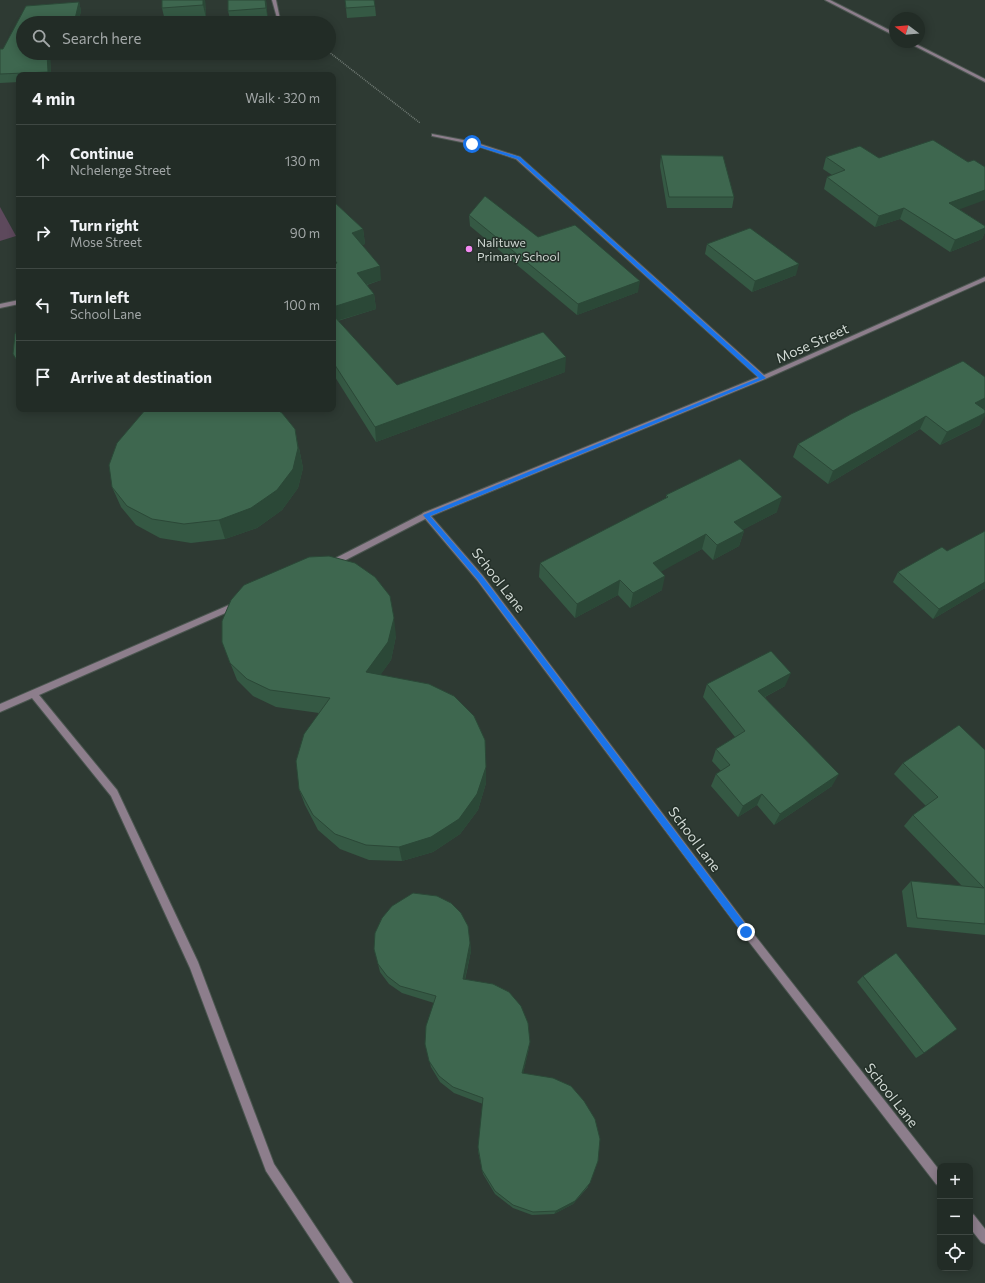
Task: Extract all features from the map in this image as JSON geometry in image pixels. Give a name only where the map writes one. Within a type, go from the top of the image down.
[{"type":"street","points":[[274,0],[278,16]]},
{"type":"street","points":[[827,0],[889,32]]},
{"type":"street","points":[[921,48],[985,81]]},
{"type":"street","points":[[434,135],[472,144],[518,158],[763,378]]},
{"type":"street","name":"Mose Street","points":[[321,568],[426,515],[763,378],[985,279]]},
{"type":"street","points":[[0,306],[16,303]]},
{"type":"street","name":"School Lane","points":[[426,515],[480,578],[746,932],[937,1176]]},
{"type":"street","points":[[0,708],[242,603]]},
{"type":"street","points":[[34,694],[114,794],[194,966],[270,1167],[347,1283]]},
{"type":"street","points":[[973,1223],[985,1238]]},
{"type":"path","points":[[336,58],[434,135]]},
{"type":"shaded area","points":[[0,207],[16,236],[0,241]]},
{"type":"building","points":[[162,0],[203,0],[203,5],[162,8]]},
{"type":"building","points":[[228,0],[265,0],[266,8],[228,11]]},
{"type":"building","points":[[345,0],[374,0],[375,6],[346,8]]},
{"type":"building","points":[[79,2],[76,16],[21,16],[26,6]]},
{"type":"building","points":[[16,25],[16,60],[47,60],[48,72],[16,72],[16,73],[0,74],[0,49],[3,49]]},
{"type":"building","points":[[933,140],[968,162],[974,160],[985,167],[985,190],[949,203],[985,226],[985,228],[955,240],[904,208],[879,216],[827,177],[845,170],[826,157],[860,146],[879,158]]},
{"type":"building","points":[[661,155],[723,156],[734,197],[669,197]]},
{"type":"building","points":[[485,196],[538,237],[575,225],[640,281],[578,304],[469,215]]},
{"type":"building","points":[[336,204],[363,229],[352,233],[380,266],[357,273],[374,294],[336,306]]},
{"type":"building","points":[[750,228],[799,264],[755,281],[707,244]]},
{"type":"building","points":[[336,318],[397,385],[543,332],[566,357],[375,427],[336,367]]},
{"type":"building","points":[[16,332],[16,359],[13,354]]},
{"type":"building","points":[[963,361],[985,377],[985,398],[975,403],[985,410],[985,413],[947,432],[926,416],[833,471],[798,444],[851,414]]},
{"type":"building","points":[[143,412],[280,412],[295,429],[298,448],[293,469],[277,490],[251,508],[219,520],[184,524],[152,519],[127,506],[112,487],[109,465],[117,443]]},
{"type":"building","points":[[740,459],[782,497],[734,522],[744,531],[717,545],[706,534],[653,563],[665,576],[633,593],[620,580],[577,604],[540,563],[668,497],[666,495]]},
{"type":"building","points":[[985,531],[985,582],[939,609],[898,572],[942,547],[947,551]]},
{"type":"building","points":[[329,556],[355,563],[375,577],[390,596],[394,618],[388,642],[366,672],[429,684],[454,696],[474,716],[485,740],[486,767],[477,794],[459,819],[431,837],[399,847],[366,845],[335,834],[313,815],[299,789],[296,761],[304,734],[330,698],[270,690],[247,679],[230,663],[222,642],[222,621],[231,600],[244,585],[309,557]]},
{"type":"building","points":[[771,651],[791,673],[758,691],[839,774],[780,814],[762,794],[743,806],[716,774],[730,765],[716,749],[745,731],[707,684]]},
{"type":"building","points":[[959,725],[985,750],[985,924],[917,918],[911,881],[984,888],[913,815],[938,797],[903,763]]},
{"type":"building","points":[[413,893],[437,896],[451,903],[461,913],[468,926],[470,943],[463,979],[493,984],[509,992],[521,1006],[528,1023],[530,1042],[522,1073],[553,1078],[571,1086],[584,1101],[595,1119],[600,1139],[598,1161],[590,1183],[575,1201],[556,1211],[533,1212],[513,1205],[495,1191],[482,1170],[478,1147],[483,1098],[453,1087],[439,1076],[429,1061],[425,1044],[426,1026],[436,996],[400,986],[387,976],[378,964],[374,949],[375,933],[382,918],[392,906]]},
{"type":"building","points":[[896,953],[957,1029],[924,1053],[863,976]]},
{"type":"place","name":"Nalituwe Primary School","points":[[469,249]]},
{"type":"route","points":[[472,144],[518,158],[763,378],[426,515],[480,578],[746,932]]}]
